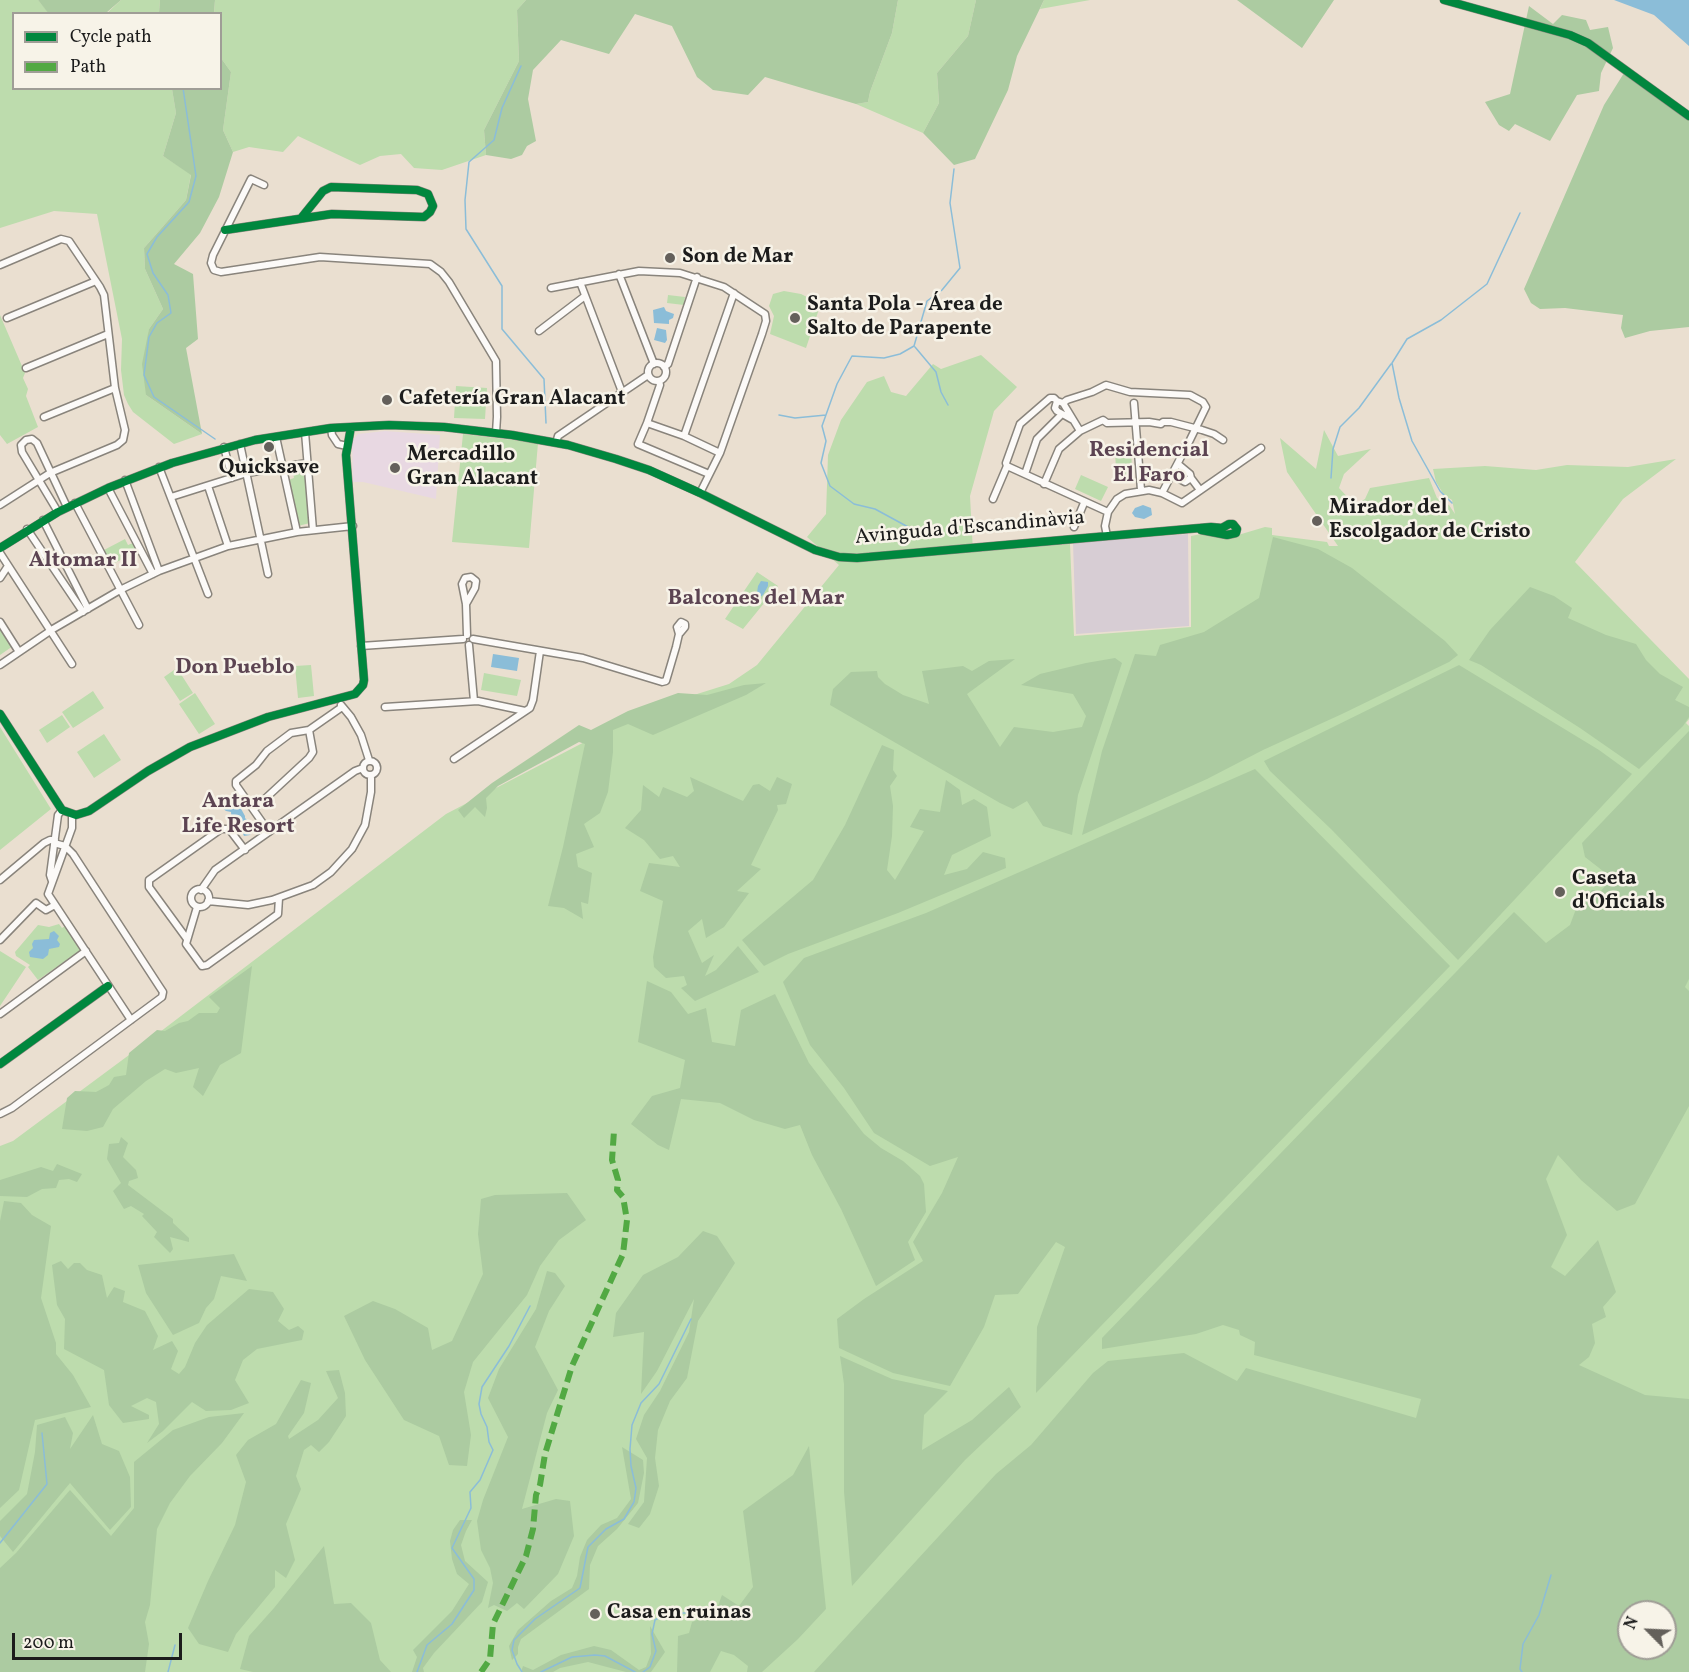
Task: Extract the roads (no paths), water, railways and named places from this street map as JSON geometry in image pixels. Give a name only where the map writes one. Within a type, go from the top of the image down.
[{"type":"street","points":[[1444,0],[1570,34],[1597,49],[1689,116]]},
{"type":"street","points":[[264,185],[251,179],[211,263],[214,270],[221,272],[320,257],[430,264],[450,282],[495,361],[496,433]]},
{"type":"street","points":[[225,230],[332,214],[424,217],[433,206],[428,194],[417,190],[332,187],[323,191],[302,217]]},
{"type":"street","points":[[0,265],[65,238],[104,295],[115,388],[125,430],[123,440],[117,445],[50,473],[0,505]]},
{"type":"street","points":[[551,288],[619,274],[661,271],[697,277],[734,293],[766,317],[720,453],[700,493]]},
{"type":"street","points":[[619,274],[654,364]]},
{"type":"street","points":[[664,367],[668,364],[697,277]]},
{"type":"street","points":[[7,318],[96,281]]},
{"type":"street","points":[[580,282],[622,392]]},
{"type":"street","points":[[684,436],[734,293]]},
{"type":"street","points":[[539,331],[585,296]]},
{"type":"street","points":[[26,368],[108,334]]},
{"type":"street","points":[[556,443],[558,436],[648,375],[650,367],[654,364],[660,363],[666,375],[659,381],[651,380],[648,375]]},
{"type":"street","points":[[659,381],[660,385],[638,444],[709,474]]},
{"type":"street","points":[[1073,420],[1061,415],[1055,408],[1060,402],[1106,385],[1130,392],[1190,395],[1203,402],[1206,407],[1188,444],[1182,449],[1178,465],[1162,493]]},
{"type":"street","points":[[44,417],[115,388]]},
{"type":"street","points":[[993,499],[1007,466],[1006,463],[1020,424],[1050,398],[1060,402],[1071,414],[1080,431]]},
{"type":"street","points":[[1134,403],[1141,490]]},
{"type":"street","points":[[1025,474],[1037,440],[1061,415]]},
{"type":"street","points":[[1044,483],[1059,449],[1080,431],[1103,420],[1107,423],[1161,424],[1171,422],[1214,434],[1223,440]]},
{"type":"street","points":[[647,423],[684,436],[720,453]]},
{"type":"street","points":[[0,714],[62,810],[72,815],[88,811],[148,771],[190,747],[268,717],[355,694],[363,686],[364,680],[353,526],[345,455],[351,427]]},
{"type":"street","name":"Avinguda d'Escandinàvia","points":[[0,548],[27,529],[67,507],[159,467],[224,447],[305,432],[351,427],[444,427],[556,443],[649,470],[815,550],[839,557],[858,558],[1225,528],[1233,524],[1238,529],[1236,533],[1227,535],[1201,530]]},
{"type":"street","points":[[331,428],[332,435],[338,444],[347,446]]},
{"type":"street","points":[[305,432],[313,530]]},
{"type":"street","points":[[276,437],[297,532]]},
{"type":"street","points":[[58,512],[22,452],[21,445],[26,440],[32,439],[38,443],[67,507]]},
{"type":"street","points":[[240,444],[268,574]]},
{"type":"street","points":[[224,447],[232,478]]},
{"type":"street","points":[[1107,536],[1105,526],[1108,512],[1117,499],[1125,494],[1141,490],[1162,493],[1182,502],[1261,448]]},
{"type":"street","points":[[230,469],[246,470],[281,464],[307,463]]},
{"type":"street","points":[[1178,465],[1190,474],[1200,490]]},
{"type":"street","points":[[1007,466],[1108,512]]},
{"type":"street","points":[[159,467],[208,594]]},
{"type":"street","points":[[171,497],[232,478],[246,470]]},
{"type":"street","points":[[1178,478],[1185,482],[1191,478]]},
{"type":"street","points":[[125,480],[156,573]]},
{"type":"street","points":[[208,486],[228,546]]},
{"type":"street","points":[[108,488],[156,573]]},
{"type":"street","points":[[1074,527],[1084,502]]},
{"type":"street","points":[[75,503],[139,625]]},
{"type":"street","points":[[43,520],[85,610]]},
{"type":"street","points":[[0,665],[85,610],[156,573],[228,546],[260,538],[353,526]]},
{"type":"street","points":[[27,529],[85,610]]},
{"type":"street","points":[[0,554],[72,664]]},
{"type":"street","points":[[0,578],[8,566]]},
{"type":"street","points":[[465,637],[466,604]]},
{"type":"street","points":[[0,622],[19,652]]},
{"type":"street","points":[[471,642],[583,658],[662,682],[666,681],[679,634]]},
{"type":"street","points":[[361,646],[472,636],[474,701]]},
{"type":"street","points":[[454,759],[530,708],[540,651]]},
{"type":"street","points":[[339,699],[361,735],[369,760]]},
{"type":"street","points":[[385,707],[474,701],[525,711]]},
{"type":"street","points":[[269,832],[236,781],[256,765],[267,751],[291,733],[309,730],[342,707]]},
{"type":"street","points":[[254,809],[309,758],[313,752],[309,730]]},
{"type":"street","points":[[369,760],[365,762],[363,768],[365,773],[371,775]]},
{"type":"street","points":[[369,760],[376,762],[378,767],[371,775]]},
{"type":"street","points":[[201,890],[208,894],[208,901],[203,907],[197,907],[192,902],[192,896],[196,891],[201,890],[215,870],[355,771],[363,768]]},
{"type":"street","points":[[208,901],[248,905],[279,898],[314,885],[331,872],[352,849],[365,825],[371,792],[371,775]]},
{"type":"street","points":[[52,881],[50,874],[58,815],[62,810]]},
{"type":"street","points":[[72,815],[72,828],[48,894],[131,1020]]},
{"type":"street","points":[[187,939],[149,887],[149,880],[221,829],[229,829],[245,849]]},
{"type":"street","points":[[0,880],[44,843],[55,841],[65,846],[73,854],[163,992],[162,997],[154,1005],[12,1108],[0,1114]]},
{"type":"street","points":[[197,907],[186,944],[202,966],[207,965],[278,914],[279,898]]},
{"type":"street","points":[[0,940],[36,903],[46,910],[55,905]]},
{"type":"street","points":[[0,1014],[86,951]]},
{"type":"street","points":[[0,1064],[108,986]]},
{"type":"water","points":[[1614,0],[1689,0],[1689,46],[1654,15]]},
{"type":"water","points":[[664,307],[666,311],[674,314],[673,318],[669,320],[669,324],[654,323],[653,310]]},
{"type":"water","points":[[657,328],[666,330],[665,343],[654,340]]},
{"type":"water","points":[[1143,505],[1151,508],[1152,515],[1144,519],[1135,517],[1132,513],[1135,508]]},
{"type":"water","points":[[761,581],[768,582],[768,586],[763,595],[754,602],[752,599]]},
{"type":"water","points":[[493,654],[519,658],[517,671],[491,667]]},
{"type":"water","points":[[228,797],[232,805],[239,805],[252,830],[250,835],[244,836],[241,829],[232,822],[231,812],[222,808],[223,802]]},
{"type":"water","points":[[54,931],[59,936],[57,940],[59,947],[49,949],[48,955],[43,959],[30,957],[29,952],[33,948],[34,940],[49,939],[50,933]]},
{"type":"waterway","points":[[521,66],[502,108],[494,140],[469,162],[465,200],[466,229],[502,286],[502,329],[544,379],[546,423]]},
{"type":"waterway","points":[[183,90],[196,176],[189,202],[157,237],[147,254],[153,273],[168,295],[171,313],[157,323],[149,337],[144,375],[154,397],[215,439]]},
{"type":"waterway","points":[[921,534],[875,509],[854,504],[830,486],[821,463],[826,441],[822,426],[837,384],[852,356],[884,358],[900,354],[914,346],[927,301],[942,290],[960,268],[950,203],[954,169]]},
{"type":"waterway","points":[[1452,503],[1440,491],[1412,441],[1399,398],[1392,363],[1407,339],[1441,320],[1487,284],[1520,213]]},
{"type":"waterway","points":[[915,347],[936,372],[941,392],[948,405]]},
{"type":"waterway","points":[[1331,478],[1333,449],[1340,427],[1359,408],[1391,364]]},
{"type":"waterway","points":[[779,415],[795,418],[826,415]]},
{"type":"waterway","points":[[417,1672],[427,1645],[452,1624],[474,1590],[474,1579],[452,1548],[471,1508],[470,1492],[480,1480],[493,1450],[479,1404],[482,1387],[509,1346],[530,1306]]},
{"type":"waterway","points":[[522,1672],[512,1650],[514,1640],[535,1619],[580,1588],[588,1547],[606,1529],[624,1519],[634,1502],[636,1488],[630,1449],[632,1425],[641,1403],[659,1384],[691,1319]]},
{"type":"waterway","points":[[0,1543],[47,1484],[42,1433]]},
{"type":"waterway","points":[[1522,1672],[1520,1669],[1523,1644],[1539,1615],[1551,1575]]},
{"type":"waterway","points":[[643,1672],[650,1667],[656,1651],[652,1634],[655,1620],[667,1613],[697,1613]]},
{"type":"waterway","points":[[168,1672],[175,1645]]},
{"type":"waterway","points":[[541,1672],[572,1657],[595,1655],[605,1656],[635,1672]]},
{"type":"place","name":"Son de Mar","points":[[670,258]]},
{"type":"place","name":"Santa Pola - Área de Salto de Parapente","points":[[795,318]]},
{"type":"place","name":"Cafetería Gran Alacant","points":[[387,400]]},
{"type":"place","name":"Quicksave","points":[[269,447]]},
{"type":"place","name":"Mercadillo Gran Alacant","points":[[395,468]]},
{"type":"place","name":"Mirador del Escolgador de Cristo","points":[[1317,521]]},
{"type":"place","name":"Caseta d'Oficials","points":[[1560,892]]},
{"type":"place","name":"Casa en ruinas","points":[[595,1614]]},
{"type":"district","name":"Residencial El Faro","points":[[1149,464]]},
{"type":"district","name":"Altomar II","points":[[83,562]]},
{"type":"district","name":"Balcones del Mar","points":[[756,600]]},
{"type":"district","name":"Don Pueblo","points":[[235,669]]},
{"type":"district","name":"Antara Life Resort","points":[[238,816]]}]
